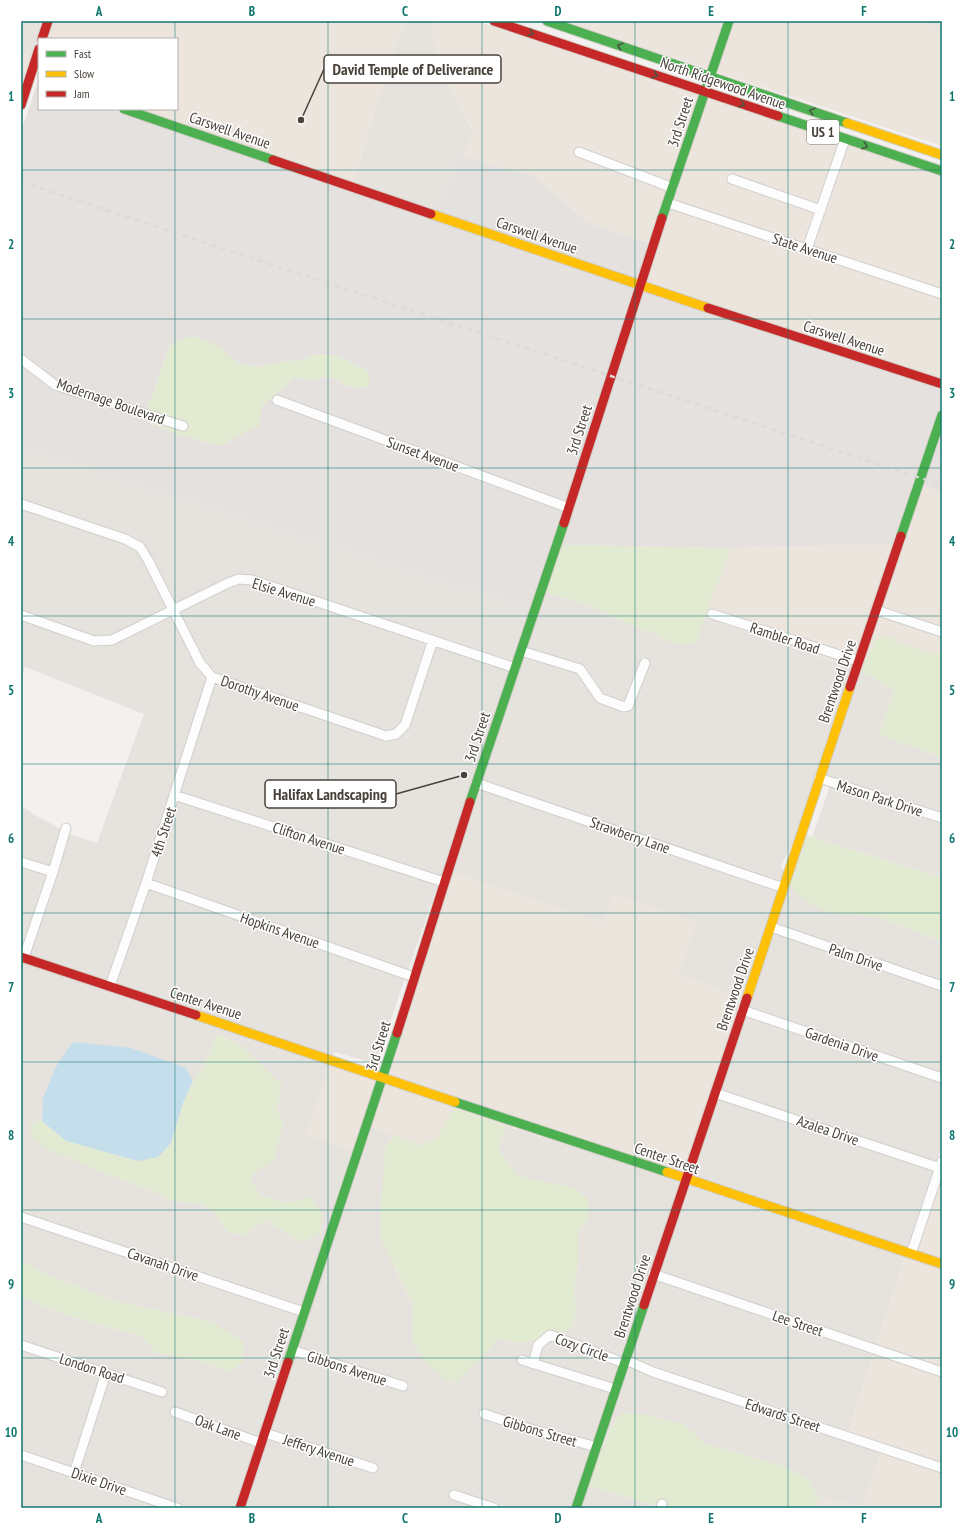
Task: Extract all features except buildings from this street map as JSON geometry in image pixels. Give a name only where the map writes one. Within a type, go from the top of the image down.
[{"type":"street","points":[[42,38],[48,21]]},
{"type":"street","name":"North Ridgewood Avenue","points":[[494,21],[942,171]]},
{"type":"street","name":"North Ridgewood Avenue","points":[[547,21],[942,155]]},
{"type":"street","name":"3rd Street","points":[[240,1508],[383,1076],[476,783],[569,508],[640,285],[729,21]]},
{"type":"street","points":[[21,105],[34,78],[38,55]]},
{"type":"street","name":"Carswell Avenue","points":[[127,110],[640,285],[942,384]]},
{"type":"street","points":[[807,249],[845,139]]},
{"type":"street","points":[[579,152],[673,188]]},
{"type":"street","points":[[732,179],[821,210]]},
{"type":"street","name":"State Avenue","points":[[668,203],[942,294]]},
{"type":"street","name":"Modernage Boulevard","points":[[21,359],[55,385],[183,426]]},
{"type":"street","name":"Sunset Avenue","points":[[277,400],[569,508]]},
{"type":"street","name":"Brentwood Drive","points":[[576,1508],[597,1447],[614,1389],[625,1362],[653,1274],[784,888],[858,661],[942,415]]},
{"type":"street","points":[[21,504],[125,539],[140,547],[174,609],[166,615],[112,640],[94,641],[21,616]]},
{"type":"street","name":"Elsie Avenue","points":[[174,609],[228,583],[239,579],[252,580],[515,668]]},
{"type":"street","name":"Dorothy Avenue","points":[[174,609],[200,663],[212,677],[386,736],[396,734],[404,725],[433,640]]},
{"type":"street","points":[[876,610],[942,632]]},
{"type":"street","name":"Rambler Road","points":[[712,614],[858,661]]},
{"type":"street","points":[[520,651],[580,669],[600,698],[624,707],[628,706],[645,663]]},
{"type":"street","name":"4th Street","points":[[110,986],[146,883],[212,677]]},
{"type":"street","name":"Mason Park Drive","points":[[819,778],[942,818]]},
{"type":"street","name":"Strawberry Lane","points":[[476,783],[784,888]]},
{"type":"street","name":"Clifton Avenue","points":[[174,795],[444,882]]},
{"type":"street","points":[[22,957],[53,872],[66,828]]},
{"type":"street","points":[[21,862],[53,872]]},
{"type":"street","name":"Hopkins Avenue","points":[[146,883],[414,977]]},
{"type":"street","name":"Palm Drive","points":[[771,927],[942,986]]},
{"type":"street","name":"Center Avenue","points":[[22,957],[383,1076]]},
{"type":"street","name":"Gardenia Drive","points":[[742,1010],[942,1078]]},
{"type":"street","name":"Center Street","points":[[383,1076],[686,1180],[942,1264]]},
{"type":"street","name":"Azalea Drive","points":[[715,1093],[941,1165]]},
{"type":"street","points":[[911,1254],[941,1165]]},
{"type":"street","name":"Cavanah Drive","points":[[21,1216],[304,1312]]},
{"type":"street","name":"Lee Street","points":[[653,1274],[942,1372]]},
{"type":"street","name":"Cozy Circle","points":[[533,1364],[538,1345],[550,1335],[625,1362]]},
{"type":"street","name":"London Road","points":[[21,1345],[162,1392]]},
{"type":"street","name":"Gibbons Avenue","points":[[292,1350],[403,1386]]},
{"type":"street","name":"Cozy Circle","points":[[522,1360],[614,1389]]},
{"type":"street","name":"Edwards Street","points":[[625,1362],[942,1468]]},
{"type":"street","points":[[74,1473],[106,1373]]},
{"type":"street","name":"Oak Lane","points":[[176,1412],[261,1442]]},
{"type":"street","name":"Gibbons Street","points":[[484,1414],[527,1428],[597,1447]]},
{"type":"street","name":"Jeffery Avenue","points":[[265,1433],[373,1468]]},
{"type":"street","name":"Dixie Drive","points":[[21,1455],[177,1508]]},
{"type":"street","points":[[454,1495],[494,1508]]},
{"type":"shaded area","points":[[21,21],[34,21],[43,24],[32,58],[21,54]]},
{"type":"shaded area","points":[[53,21],[406,21],[393,51],[353,183],[140,110],[178,110],[178,38],[47,38]]},
{"type":"shaded area","points":[[406,21],[436,21],[433,31],[437,51],[456,99],[473,131],[463,157],[461,156],[435,211],[353,183],[393,51]]},
{"type":"shaded area","points":[[436,21],[477,21],[699,95],[670,183],[576,147],[574,155],[668,190],[649,243],[587,222],[534,176],[463,157],[473,130],[456,99],[437,51],[433,31]]},
{"type":"shaded area","points":[[560,21],[724,21],[708,69]]},
{"type":"shaded area","points":[[733,21],[919,21],[942,29],[942,146],[716,72]]},
{"type":"shaded area","points":[[919,21],[942,21],[942,29]]},
{"type":"shaded area","points":[[21,54],[32,58],[21,91]]},
{"type":"shaded area","points":[[38,84],[38,110],[115,110],[634,287],[566,503],[275,395],[295,377],[316,381],[321,377],[335,378],[344,385],[358,388],[369,386],[369,372],[335,355],[315,354],[303,360],[280,362],[258,367],[237,363],[218,345],[170,345],[147,410],[57,381],[21,354],[21,132]]},
{"type":"shaded area","points":[[707,97],[840,142],[819,205],[728,174],[727,181],[816,212],[805,244],[673,201]]},
{"type":"shaded area","points":[[848,144],[942,176],[942,290],[813,247]]},
{"type":"shaded area","points":[[461,156],[534,176],[587,222],[649,243],[637,280],[435,211]]},
{"type":"shaded area","points":[[671,208],[942,298],[942,379],[645,283]]},
{"type":"shaded area","points":[[642,290],[942,388],[942,402],[893,544],[731,548],[561,545]]},
{"type":"shaded area","points":[[21,364],[53,388],[149,419],[152,424],[177,434],[220,445],[274,395],[273,403],[564,510],[531,608],[21,447]]},
{"type":"shaded area","points":[[942,429],[942,492],[922,486]]},
{"type":"shaded area","points":[[21,447],[531,608],[512,663],[431,635],[239,575],[226,579],[175,603],[152,558],[127,536],[21,500]]},
{"type":"shaded area","points":[[923,486],[942,492],[942,628],[881,608]]},
{"type":"shaded area","points":[[21,508],[124,543],[137,550],[168,607],[111,636],[95,636],[21,611]]},
{"type":"shaded area","points":[[893,544],[855,656],[709,609],[708,617],[853,664],[851,668],[705,617],[731,548]]},
{"type":"shaded area","points":[[240,584],[252,585],[428,643],[401,723],[394,730],[386,732],[214,674],[204,661],[179,611],[230,587]]},
{"type":"shaded area","points":[[545,592],[596,608],[596,610],[656,634],[670,642],[705,617],[851,668],[794,841],[781,865],[784,874],[781,882],[482,781],[523,656],[577,672],[597,700],[632,708],[650,661],[643,657],[624,702],[602,694],[584,666],[580,663],[578,664],[526,649]]},
{"type":"shaded area","points":[[172,615],[208,678],[142,882],[107,981],[29,955],[56,877],[69,833],[97,843],[144,714],[25,667],[21,678],[21,620],[95,645],[113,645],[168,619]]},
{"type":"shaded area","points":[[878,615],[942,637],[942,652],[937,654],[906,646],[888,636],[861,672]]},
{"type":"shaded area","points":[[436,646],[509,671],[441,876],[180,793],[215,682],[387,740],[397,738],[408,727]]},
{"type":"shaded area","points":[[860,671],[870,675],[894,691],[879,735],[942,757],[942,814],[824,776]]},
{"type":"shaded area","points":[[830,786],[942,823],[942,878],[812,837]]},
{"type":"shaded area","points":[[479,788],[778,890],[742,998],[678,974],[696,922],[602,922],[452,872]]},
{"type":"shaded area","points":[[177,800],[438,884],[408,971],[152,881]]},
{"type":"shaded area","points":[[21,805],[33,814],[61,829],[50,867],[21,858]]},
{"type":"shaded area","points":[[21,866],[47,875],[21,952]]},
{"type":"shaded area","points":[[452,872],[602,922],[613,894],[697,922],[678,974],[742,998],[683,1174],[388,1074]]},
{"type":"shaded area","points":[[789,885],[826,912],[877,917],[942,941],[942,982],[776,925]]},
{"type":"shaded area","points":[[149,889],[405,978],[376,1064],[335,1052],[333,1056],[115,983]]},
{"type":"shaded area","points":[[774,932],[942,990],[942,1074],[748,1008]]},
{"type":"shaded area","points":[[21,961],[331,1063],[353,1152],[301,1306],[21,1212]],"holes":[[[218,1034],[242,1046],[282,1084],[277,1111],[274,1161],[257,1171],[249,1178],[261,1196],[288,1203],[301,1242],[266,1220],[244,1235],[229,1233],[215,1213],[201,1204],[172,1201],[148,1189],[84,1164],[30,1125],[42,1119],[43,1098],[56,1067],[185,1068],[193,1081],[202,1070]]]},
{"type":"shaded area","points":[[745,1016],[942,1082],[942,1146],[936,1163],[721,1090]]},
{"type":"shaded area","points":[[331,1063],[378,1079],[353,1152],[305,1135]]},
{"type":"shaded area","points":[[386,1082],[582,1149],[505,1126],[454,1108],[436,1138],[419,1146],[394,1134],[371,1127]]},
{"type":"shaded area","points":[[718,1098],[934,1170],[908,1249],[691,1177]]},
{"type":"shaded area","points":[[505,1126],[582,1149],[681,1182],[622,1358],[561,1334],[573,1327],[576,1312],[574,1291],[578,1264],[578,1232],[589,1217],[529,1179],[518,1175],[499,1150]]},
{"type":"shaded area","points":[[371,1127],[394,1134],[385,1149],[395,1269],[412,1304],[413,1342],[456,1383],[483,1357],[497,1339],[510,1342],[537,1340],[533,1344],[530,1358],[519,1354],[517,1362],[609,1392],[594,1442],[528,1424],[481,1409],[479,1416],[527,1432],[591,1450],[571,1508],[506,1508],[451,1490],[449,1497],[481,1508],[244,1508],[268,1438],[376,1473],[378,1465],[270,1430],[295,1355],[406,1391],[408,1383],[297,1347]]},
{"type":"shaded area","points":[[942,1176],[942,1260],[917,1252]]},
{"type":"shaded area","points":[[689,1185],[906,1256],[876,1346],[659,1272]]},
{"type":"shaded area","points":[[21,1221],[299,1314],[259,1437],[172,1407],[171,1414],[256,1445],[235,1508],[189,1508],[80,1470],[109,1378],[165,1397],[167,1389],[21,1341],[21,1297],[69,1316],[143,1337],[156,1353],[203,1362],[230,1372],[213,1322],[115,1301],[40,1272],[27,1263],[21,1262]]},
{"type":"shaded area","points":[[906,1256],[942,1268],[942,1368],[876,1346]]},
{"type":"shaded area","points":[[656,1280],[874,1353],[848,1432],[654,1368],[631,1358]]},
{"type":"shaded area","points":[[551,1339],[619,1365],[612,1384],[538,1361],[541,1348]]},
{"type":"shaded area","points":[[21,1349],[101,1375],[71,1467],[21,1451]]},
{"type":"shaded area","points":[[874,1353],[942,1376],[942,1464],[848,1432]]},
{"type":"shaded area","points":[[628,1365],[881,1452],[862,1506],[818,1498],[809,1479],[780,1465],[706,1444],[683,1424],[620,1413],[610,1430],[601,1451]]},
{"type":"shaded area","points":[[881,1452],[942,1472],[942,1508],[813,1508],[818,1498],[862,1506]]},
{"type":"shaded area","points":[[21,1459],[164,1508],[21,1508]]},
{"type":"shaded area","points":[[588,1486],[657,1506],[657,1508],[580,1508]]},
{"type":"green space","points":[[192,336],[218,345],[237,363],[258,367],[280,362],[303,360],[315,354],[335,355],[369,372],[369,386],[358,388],[344,385],[335,378],[321,377],[316,381],[295,377],[262,406],[259,426],[220,446],[177,434],[152,424],[149,419],[186,431],[188,423],[147,410],[170,345]]},
{"type":"green space","points":[[561,545],[731,548],[697,642],[688,645],[670,642],[656,634],[595,610],[596,608],[545,592]]},
{"type":"green space","points":[[888,636],[906,646],[937,654],[942,652],[942,757],[879,735],[894,691],[870,675],[861,672],[875,640]]},
{"type":"green space","points":[[805,835],[942,878],[942,941],[877,917],[826,912],[805,901],[789,885]]},
{"type":"green space","points":[[218,1034],[242,1046],[282,1084],[277,1110],[283,1123],[274,1162],[257,1171],[250,1178],[261,1196],[288,1203],[311,1197],[323,1215],[320,1232],[301,1242],[266,1220],[244,1235],[229,1233],[215,1213],[201,1204],[172,1201],[148,1189],[104,1173],[47,1149],[34,1139],[30,1130],[30,1125],[42,1119],[42,1121],[66,1141],[138,1161],[171,1143],[183,1103],[193,1081],[202,1070]]},
{"type":"green space","points":[[454,1108],[505,1126],[499,1150],[518,1175],[529,1179],[572,1187],[589,1199],[589,1217],[578,1232],[578,1264],[574,1291],[576,1312],[573,1327],[561,1334],[551,1331],[546,1332],[540,1338],[527,1342],[497,1339],[483,1357],[456,1383],[444,1379],[426,1363],[413,1342],[412,1304],[380,1237],[385,1149],[394,1134],[419,1146],[436,1138]]},
{"type":"green space","points":[[21,1262],[27,1263],[40,1272],[115,1301],[213,1322],[243,1341],[243,1362],[230,1372],[203,1362],[156,1353],[143,1337],[69,1316],[21,1297]]},
{"type":"green space","points":[[620,1413],[644,1414],[683,1424],[706,1444],[780,1465],[809,1479],[818,1498],[813,1508],[666,1508],[667,1501],[659,1499],[657,1506],[588,1486],[598,1458]]},
{"type":"water","points":[[73,1042],[131,1048],[186,1068],[193,1081],[183,1103],[171,1143],[158,1157],[138,1161],[66,1141],[42,1121],[43,1098],[56,1067]]},
{"type":"railway","points":[[21,182],[942,485]]},
{"type":"traffic: fast","points":[[547,21],[847,123]]},
{"type":"traffic: fast","points":[[662,218],[729,21]]},
{"type":"traffic: fast","points":[[127,110],[273,160]]},
{"type":"traffic: fast","points":[[778,116],[942,171]]},
{"type":"traffic: fast","points":[[901,536],[942,415]]},
{"type":"traffic: fast","points":[[470,802],[564,523]]},
{"type":"traffic: fast","points":[[288,1362],[397,1033]]},
{"type":"traffic: fast","points":[[455,1102],[667,1172]]},
{"type":"traffic: fast","points":[[576,1508],[644,1305]]},
{"type":"traffic: slow","points":[[847,123],[942,155]]},
{"type":"traffic: slow","points":[[431,214],[708,308]]},
{"type":"traffic: slow","points":[[747,998],[850,687]]},
{"type":"traffic: slow","points":[[196,1015],[455,1102]]},
{"type":"traffic: slow","points":[[667,1172],[942,1264]]},
{"type":"traffic: jam","points":[[42,38],[48,21]]},
{"type":"traffic: jam","points":[[494,21],[778,116]]},
{"type":"traffic: jam","points":[[21,105],[38,52]]},
{"type":"traffic: jam","points":[[273,160],[431,214]]},
{"type":"traffic: jam","points":[[564,523],[662,218]]},
{"type":"traffic: jam","points":[[708,308],[942,384]]},
{"type":"traffic: jam","points":[[850,687],[901,536]]},
{"type":"traffic: jam","points":[[397,1033],[470,802]]},
{"type":"traffic: jam","points":[[21,957],[196,1015]]},
{"type":"traffic: jam","points":[[644,1305],[747,998]]},
{"type":"traffic: jam","points":[[240,1508],[288,1362]]},
{"type":"place","name":"David Temple of Deliverance","points":[[301,120]]},
{"type":"place","name":"Halifax Landscaping","points":[[464,775]]}]
